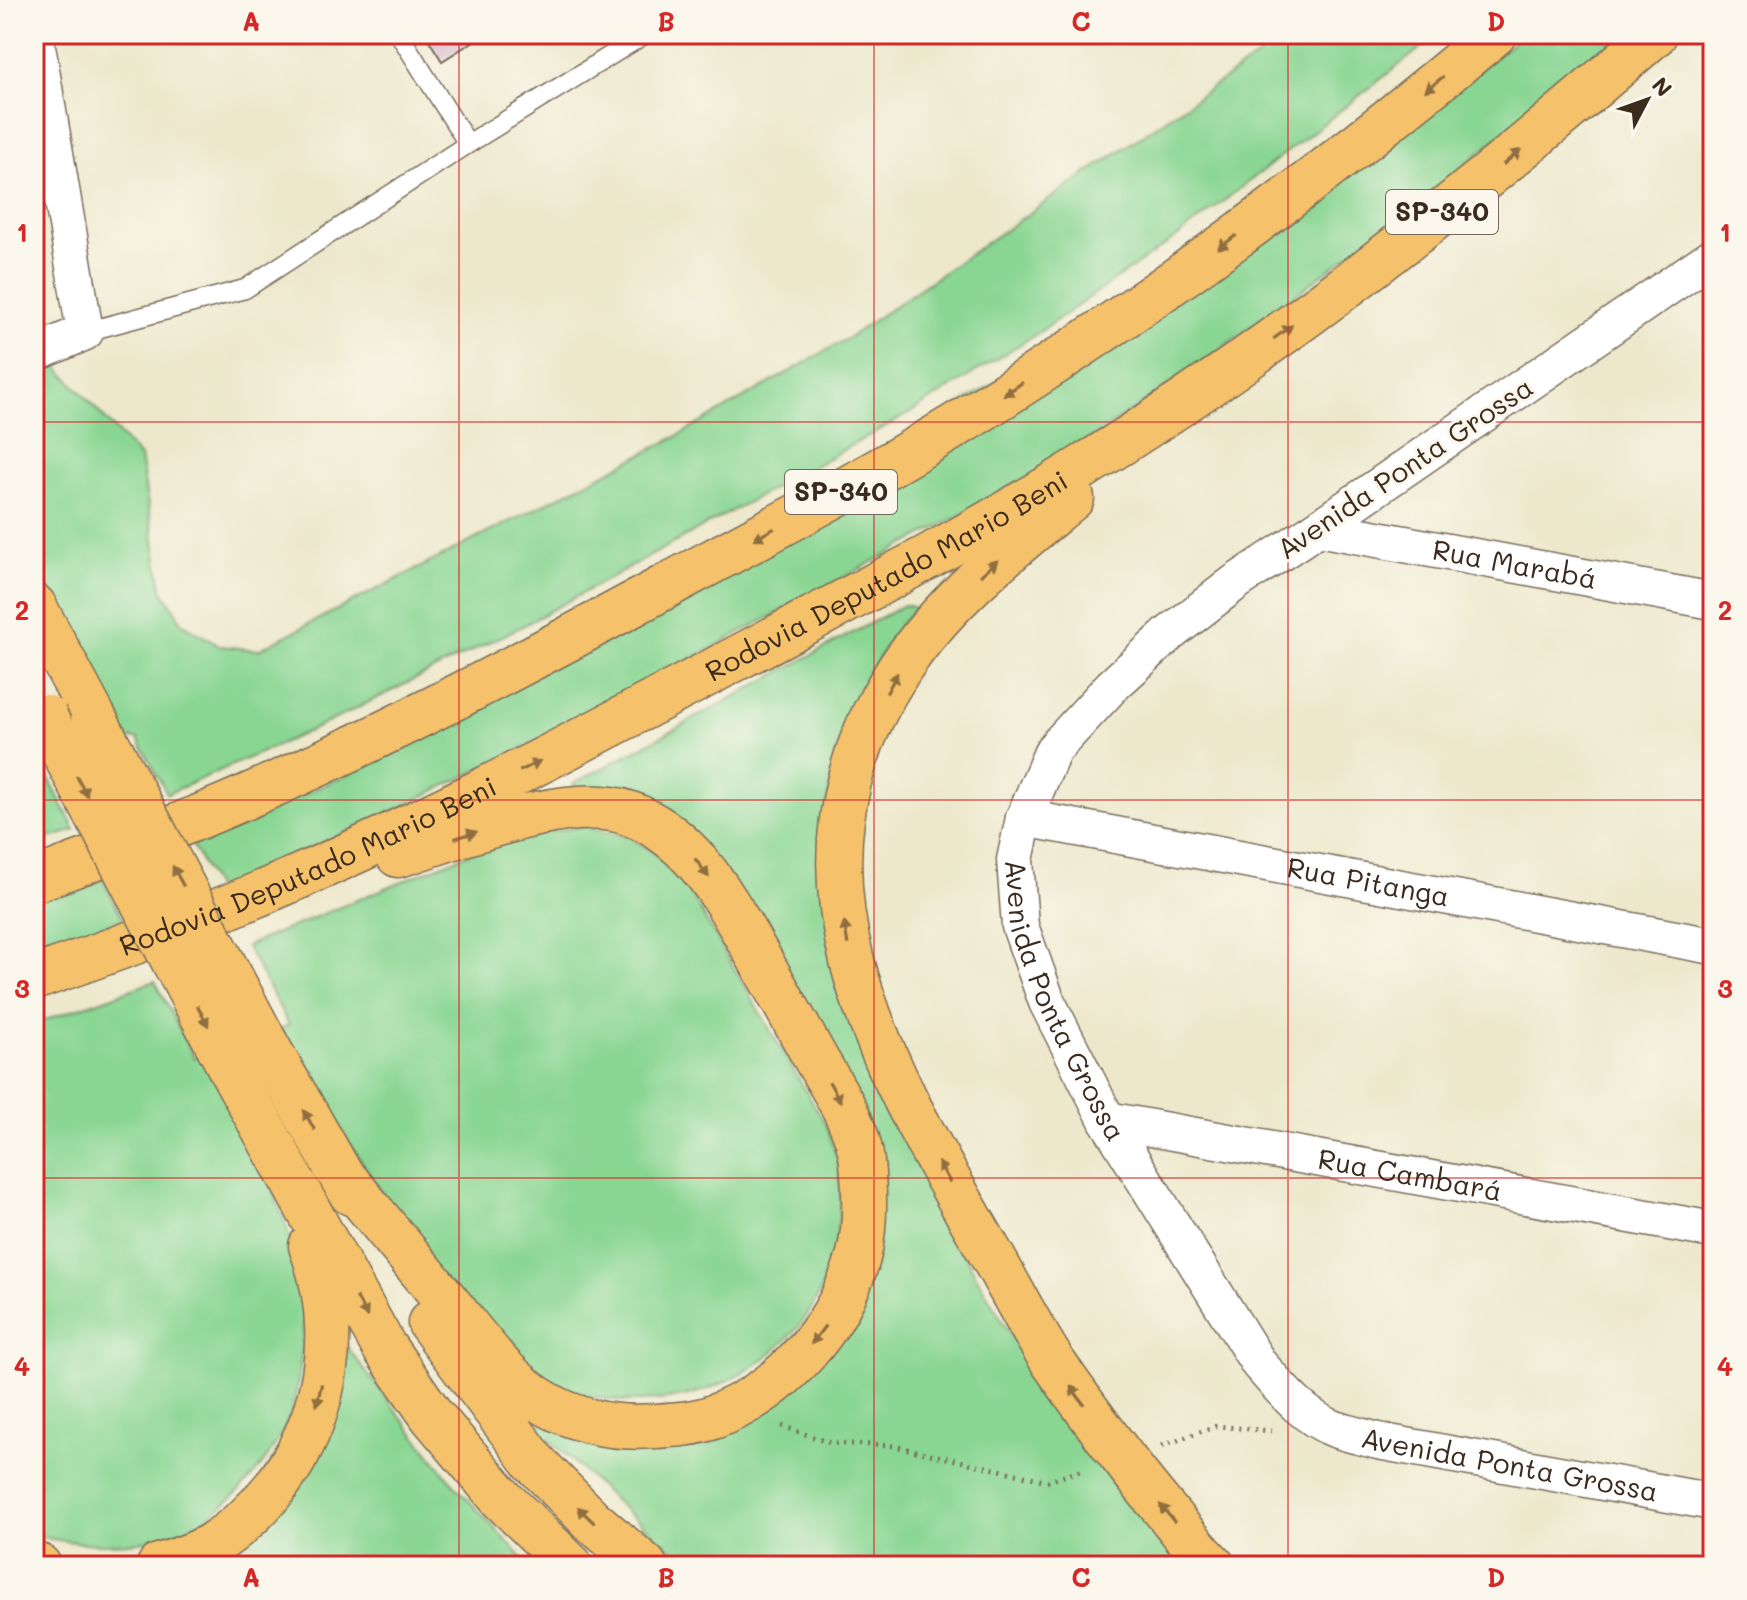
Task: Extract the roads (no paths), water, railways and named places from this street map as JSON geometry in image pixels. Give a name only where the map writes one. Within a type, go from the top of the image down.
[{"type":"highway","name":"SP-340","points":[[34,880],[247,797],[432,710],[874,474],[981,410],[1222,246],[1353,148],[1494,34]]},
{"type":"highway","name":"Rodovia Deputado Mario Beni","points":[[34,978],[231,906],[421,821],[919,562],[1074,473],[1219,377],[1429,223],[1655,34]]},
{"type":"highway","points":[[1213,1566],[1123,1458],[1052,1360],[936,1158],[894,1077],[868,1012],[849,952],[838,887],[839,845],[850,779],[869,727],[899,670],[983,572],[1219,377]]},
{"type":"highway","points":[[34,606],[266,1044],[421,1311],[535,1463],[591,1520],[645,1566]]},
{"type":"highway","points":[[40,707],[230,1068],[384,1347],[424,1404],[502,1499],[571,1566]]},
{"type":"highway","points":[[231,906],[545,811],[590,807],[625,812],[663,829],[690,852],[726,901],[844,1109],[862,1158],[864,1208],[859,1256],[842,1300],[819,1336],[785,1373],[749,1401],[710,1418],[670,1425],[627,1428],[585,1421],[545,1403],[502,1369],[335,1167]]},
{"type":"highway","points":[[34,997],[123,947]]},
{"type":"highway","points":[[159,1566],[208,1548],[246,1520],[279,1484],[304,1443],[321,1393],[326,1351],[326,1308],[318,1265],[278,1157]]},
{"type":"street","points":[[34,354],[85,332],[35,34]]},
{"type":"street","name":"Avenida Ponta Grossa","points":[[1713,256],[1225,590],[1169,634],[1112,686],[1053,750],[1024,818],[1015,860],[1020,926],[1047,1002],[1107,1120],[1259,1364],[1283,1391],[1310,1414],[1333,1428],[1378,1441],[1713,1502]]},
{"type":"street","name":"Rua Marabá","points":[[1318,528],[1713,601]]},
{"type":"street","name":"Rua Pitanga","points":[[1024,818],[1713,946]]},
{"type":"street","name":"Rua Cambará","points":[[1107,1120],[1713,1230]]},
{"type":"lane","points":[[399,34],[468,144]]},
{"type":"lane","points":[[85,332],[245,289],[645,34]]}]
